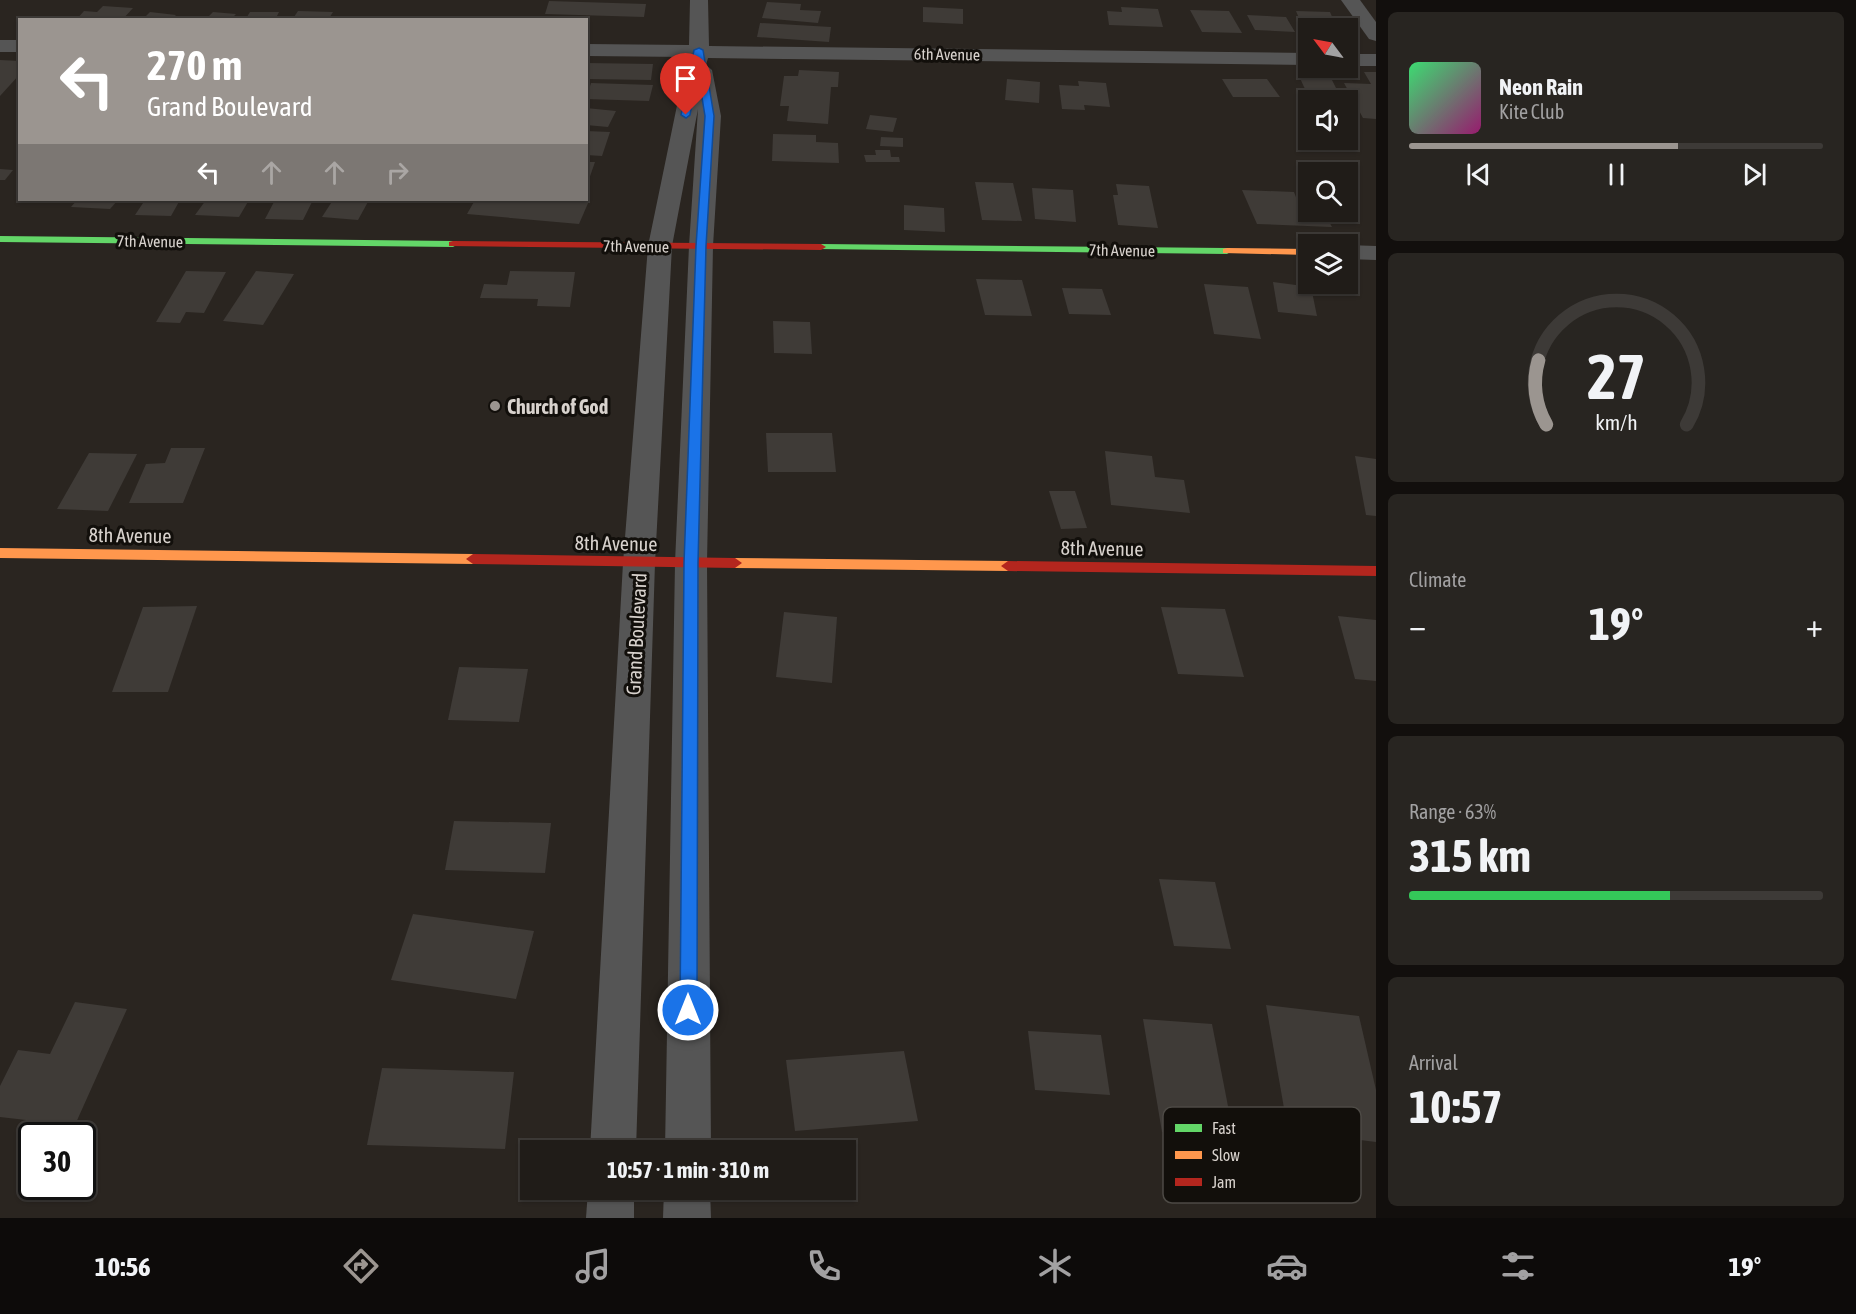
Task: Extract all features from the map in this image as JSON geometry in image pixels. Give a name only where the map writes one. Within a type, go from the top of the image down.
[{"type":"street","name":"Grand Boulevard","points":[[688,1140],[691,563],[701,246],[710,116],[699,50],[699,0]]},
{"type":"street","points":[[1350,0],[1376,35]]},
{"type":"street","points":[[0,46],[18,46]]},
{"type":"street","name":"6th Avenue","points":[[588,50],[1298,59]]},
{"type":"street","name":"Grand Boulevard","points":[[613,1140],[639,562],[660,246],[699,50]]},
{"type":"street","points":[[1358,60],[1376,60]]},
{"type":"street","name":"7th Avenue","points":[[0,239],[1298,252]]},
{"type":"street","points":[[1358,252],[1376,253]]},
{"type":"street","name":"8th Avenue","points":[[0,553],[1376,571]]},
{"type":"street","points":[[610,1218],[611,1200]]},
{"type":"street","points":[[687,1200],[687,1218]]},
{"type":"building","points":[[549,1],[646,4],[644,17],[545,14]]},
{"type":"building","points":[[767,2],[801,4],[800,10],[821,11],[818,23],[762,18]]},
{"type":"building","points":[[103,6],[133,8],[124,18],[78,18],[84,11],[97,12]]},
{"type":"building","points":[[923,7],[963,9],[963,24],[923,22]]},
{"type":"building","points":[[1121,7],[1158,9],[1163,27],[1109,25],[1107,11],[1122,12]]},
{"type":"building","points":[[1190,10],[1229,11],[1242,33],[1202,32]]},
{"type":"building","points":[[298,11],[333,12],[329,18],[293,18]]},
{"type":"building","points":[[1296,11],[1330,12],[1333,18],[1299,18]]},
{"type":"building","points":[[150,12],[176,15],[173,18],[144,18]]},
{"type":"building","points":[[213,12],[236,14],[232,18],[207,18]]},
{"type":"building","points":[[250,12],[279,12],[276,18],[246,18]]},
{"type":"building","points":[[1247,15],[1286,17],[1295,32],[1255,30]]},
{"type":"building","points":[[760,23],[831,27],[829,42],[757,37]]},
{"type":"building","points":[[0,60],[18,61],[18,76],[0,96]]},
{"type":"building","points":[[588,63],[653,64],[651,80],[588,79]]},
{"type":"building","points":[[799,70],[839,72],[838,87],[831,87],[828,124],[787,121],[789,106],[780,106],[784,76],[798,76]]},
{"type":"building","points":[[1364,72],[1376,72],[1376,119],[1363,118],[1358,109],[1358,90],[1348,90],[1344,83],[1371,84]]},
{"type":"building","points":[[1300,78],[1331,78],[1337,90],[1305,90]]},
{"type":"building","points":[[1007,79],[1040,82],[1039,103],[1005,100]]},
{"type":"building","points":[[1222,79],[1267,79],[1280,97],[1233,97]]},
{"type":"building","points":[[1078,81],[1106,83],[1110,107],[1084,105],[1085,110],[1062,109],[1059,85],[1079,86]]},
{"type":"building","points":[[591,83],[653,85],[649,101],[588,99]]},
{"type":"building","points":[[588,108],[616,111],[608,127],[588,125]]},
{"type":"building","points":[[870,115],[897,118],[893,132],[866,129]]},
{"type":"building","points":[[588,131],[610,132],[602,156],[588,155]]},
{"type":"building","points":[[773,134],[816,135],[816,142],[838,143],[839,163],[772,161]]},
{"type":"building","points":[[881,137],[903,138],[903,147],[880,146]]},
{"type":"building","points":[[875,150],[890,150],[891,157],[899,157],[900,162],[866,162],[864,155],[876,155]]},
{"type":"building","points":[[588,162],[595,162],[588,182]]},
{"type":"building","points":[[0,169],[13,170],[5,180],[0,180]]},
{"type":"building","points":[[975,182],[1013,183],[1022,221],[982,220]]},
{"type":"building","points":[[1116,184],[1149,186],[1158,228],[1118,225],[1113,195],[1118,195]]},
{"type":"building","points":[[1032,188],[1073,190],[1076,222],[1035,219]]},
{"type":"building","points":[[1242,190],[1294,192],[1298,202],[1298,222],[1329,222],[1332,227],[1257,224]]},
{"type":"building","points":[[76,201],[117,201],[110,209],[71,207]]},
{"type":"building","points":[[144,201],[179,201],[171,216],[135,215]]},
{"type":"building","points":[[205,201],[248,201],[239,217],[195,215]]},
{"type":"building","points":[[274,201],[312,201],[303,220],[265,219]]},
{"type":"building","points":[[332,201],[368,201],[358,220],[322,217]]},
{"type":"building","points":[[474,201],[589,201],[579,224],[467,214]]},
{"type":"building","points":[[904,205],[944,208],[945,232],[904,230]]},
{"type":"building","points":[[186,271],[226,272],[204,313],[186,312],[180,323],[156,322]]},
{"type":"building","points":[[256,271],[294,274],[263,325],[223,321]]},
{"type":"building","points":[[510,271],[575,272],[570,307],[537,306],[538,299],[480,298],[484,284],[507,285]]},
{"type":"building","points":[[976,279],[1022,280],[1032,316],[985,315]]},
{"type":"building","points":[[1273,282],[1298,285],[1298,294],[1312,294],[1317,316],[1278,312]]},
{"type":"building","points":[[1204,284],[1248,287],[1261,339],[1214,334]]},
{"type":"building","points":[[1062,288],[1102,289],[1111,315],[1069,314]]},
{"type":"building","points":[[773,321],[810,322],[812,354],[774,353]]},
{"type":"building","points":[[766,433],[832,433],[836,472],[768,472]]},
{"type":"building","points":[[171,448],[205,448],[183,503],[129,503],[146,464],[165,463]]},
{"type":"building","points":[[1105,451],[1152,456],[1155,477],[1184,480],[1190,513],[1111,505]]},
{"type":"building","points":[[89,453],[137,454],[108,511],[57,509]]},
{"type":"building","points":[[1355,456],[1376,459],[1376,516],[1366,515]]},
{"type":"building","points":[[1049,491],[1075,491],[1087,528],[1061,529]]},
{"type":"building","points":[[197,606],[168,692],[112,692],[143,607]]},
{"type":"building","points":[[1161,607],[1225,609],[1244,677],[1178,674]]},
{"type":"building","points":[[784,612],[837,617],[832,683],[776,677]]},
{"type":"building","points":[[1338,616],[1376,620],[1376,681],[1355,679]]},
{"type":"building","points":[[459,667],[528,669],[519,722],[448,720]]},
{"type":"building","points":[[454,821],[551,823],[545,873],[445,870]]},
{"type":"building","points":[[1159,879],[1215,882],[1231,949],[1174,946]]},
{"type":"building","points":[[413,914],[534,931],[516,999],[391,980]]},
{"type":"building","points":[[75,1002],[127,1009],[76,1122],[25,1122],[26,1120],[0,1117],[0,1086],[18,1050],[50,1054]]},
{"type":"building","points":[[1266,1005],[1359,1016],[1376,1090],[1376,1142],[1361,1140],[1361,1107],[1284,1107]]},
{"type":"building","points":[[1143,1019],[1212,1024],[1228,1107],[1163,1107],[1162,1132]]},
{"type":"building","points":[[1028,1031],[1101,1035],[1110,1095],[1035,1090]]},
{"type":"building","points":[[904,1051],[918,1121],[795,1131],[786,1060]]},
{"type":"building","points":[[382,1068],[514,1072],[505,1149],[367,1145]]},
{"type":"traffic: fast","points":[[0,239],[453,244]]},
{"type":"traffic: fast","points":[[821,247],[1227,251]]},
{"type":"traffic: slow","points":[[1227,251],[1298,252]]},
{"type":"traffic: slow","points":[[0,553],[473,559]]},
{"type":"traffic: slow","points":[[735,563],[1008,566]]},
{"type":"traffic: jam","points":[[453,244],[821,247]]},
{"type":"traffic: jam","points":[[473,559],[735,563]]},
{"type":"traffic: jam","points":[[1008,566],[1376,571]]},
{"type":"place","name":"Church of God","points":[[495,406]]},
{"type":"route","points":[[686,115],[699,50],[710,116],[701,246],[691,563],[688,1010]]}]
